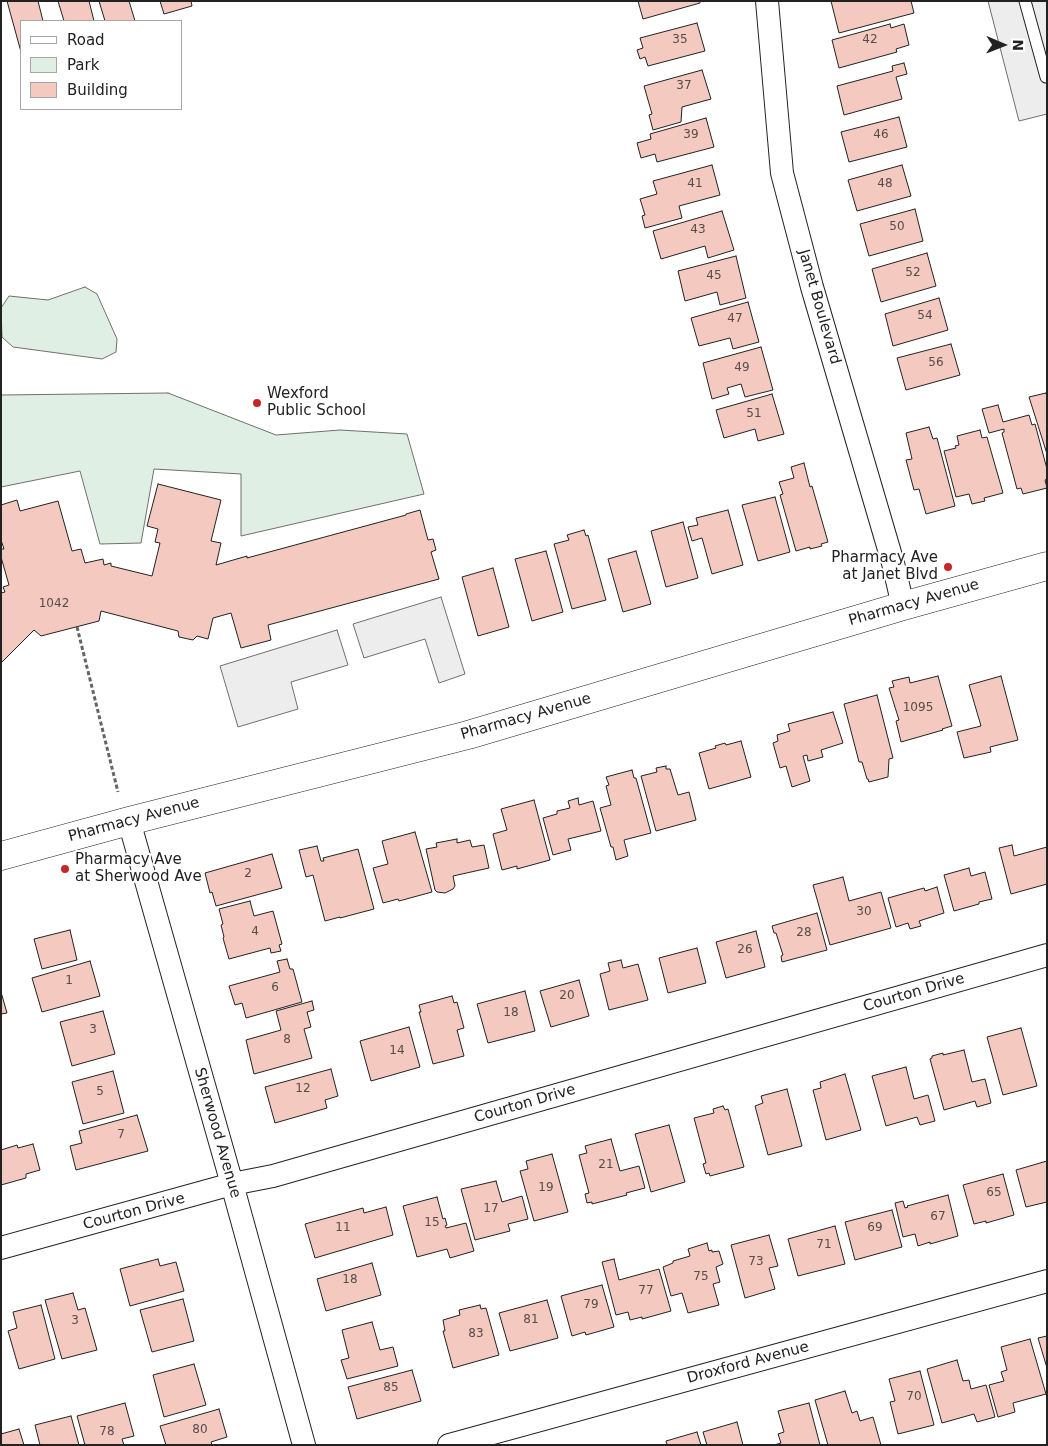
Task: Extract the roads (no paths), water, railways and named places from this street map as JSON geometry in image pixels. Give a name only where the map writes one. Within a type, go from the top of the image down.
[{"type":"street","name":"Janet Boulevard","points":[[767,1],[782,173],[812,287],[893,563],[903,606]]},
{"type":"street","name":"Pharmacy Avenue","points":[[1,856],[129,821],[468,735],[903,606],[1047,566]]},
{"type":"street","name":"Sherwood Avenue","points":[[129,821],[304,1445]]},
{"type":"street","name":"Courton Drive","points":[[1,1248],[232,1184],[292,1170],[1047,955]]},
{"type":"street","name":"Droxford Avenue","points":[[449,1445],[1047,1281]]},
{"type":"lane","points":[[1025,1],[1047,76]]},
{"type":"place","name":"Wexford Public School","points":[[257,403]]},
{"type":"place","name":"Pharmacy Ave at Janet Blvd","points":[[948,567]]},
{"type":"place","name":"Pharmacy Ave at Sherwood Ave","points":[[65,869]]}]
